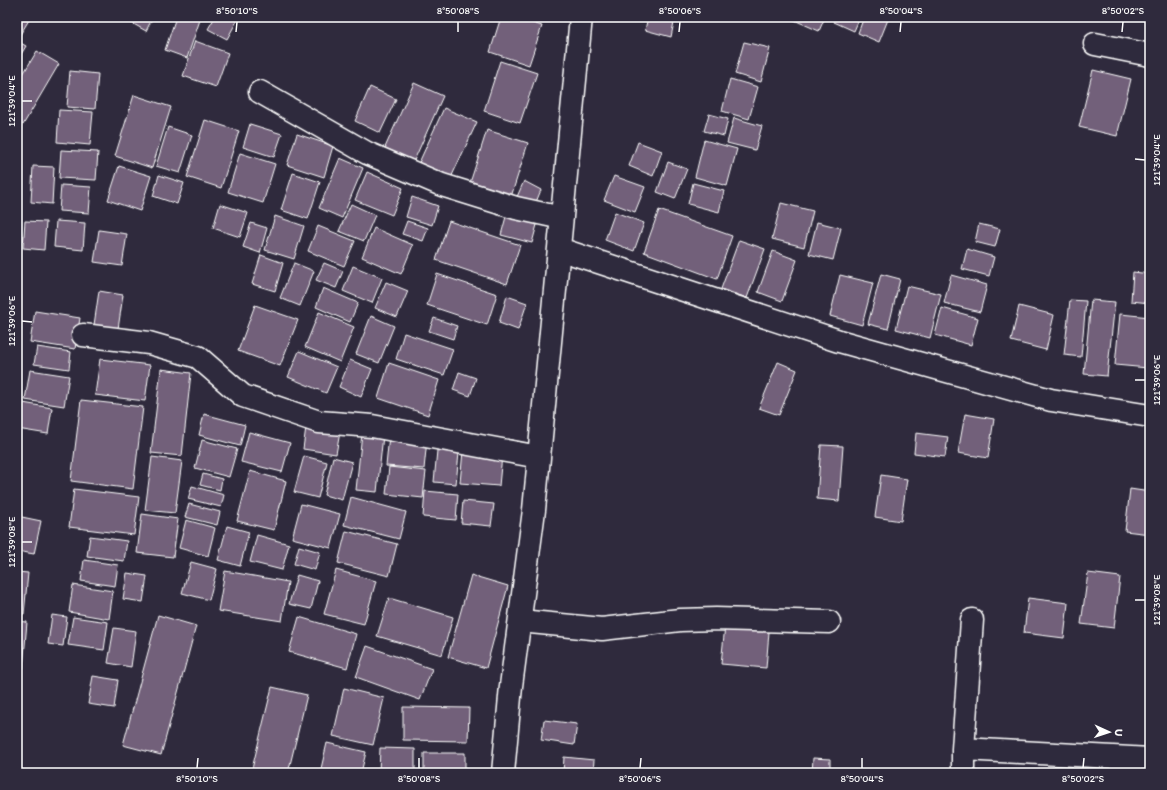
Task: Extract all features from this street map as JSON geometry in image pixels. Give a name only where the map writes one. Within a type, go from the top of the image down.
[{"type":"street","points":[[503,773],[511,686],[534,510],[582,17]]},
{"type":"street","points":[[1095,44],[1150,55]]},
{"type":"street","points":[[260,92],[367,153],[442,185],[516,208],[562,218]]},
{"type":"street","points":[[559,249],[839,341],[1051,400],[1150,416]]},
{"type":"street","points":[[83,335],[149,344],[198,357],[242,396],[319,422],[372,426],[539,457]]},
{"type":"street","points":[[520,621],[602,629],[680,620],[709,619],[829,622]]},
{"type":"street","points":[[962,773],[972,620]]},
{"type":"street","points":[[963,749],[1150,759]]},
{"type":"building","points":[[17,17],[23,17],[29,20],[18,38],[17,37]]},
{"type":"building","points":[[121,17],[153,17],[146,31]]},
{"type":"building","points":[[176,17],[201,17],[187,58],[165,50]]},
{"type":"building","points":[[215,17],[235,17],[238,19],[227,39],[208,29]]},
{"type":"building","points":[[501,17],[515,17],[542,26],[529,65],[490,52]]},
{"type":"building","points":[[612,17],[636,17],[635,23]]},
{"type":"building","points":[[648,17],[675,17],[671,37],[645,30]]},
{"type":"building","points":[[793,17],[825,17],[819,31],[792,19]]},
{"type":"building","points":[[836,17],[860,17],[854,31],[834,22]]},
{"type":"building","points":[[864,17],[889,17],[879,42],[858,33]]},
{"type":"building","points":[[17,41],[26,46],[17,61]]},
{"type":"building","points":[[195,41],[228,53],[216,87],[183,76]]},
{"type":"building","points":[[744,42],[770,48],[761,82],[735,74]]},
{"type":"building","points":[[37,51],[59,64],[23,125],[17,121],[17,84]]},
{"type":"building","points":[[500,61],[537,73],[520,123],[484,111]]},
{"type":"building","points":[[1093,70],[1131,79],[1117,136],[1079,127]]},
{"type":"building","points":[[70,71],[98,74],[95,109],[67,107]]},
{"type":"building","points":[[730,79],[758,87],[749,119],[722,111]]},
{"type":"building","points":[[414,83],[443,96],[412,165],[383,152]]},
{"type":"building","points":[[370,87],[396,99],[380,133],[355,121]]},
{"type":"building","points":[[134,95],[171,107],[152,168],[115,156]]},
{"type":"building","points":[[444,108],[477,122],[449,182],[417,167]]},
{"type":"building","points":[[59,110],[93,112],[90,145],[57,142]]},
{"type":"building","points":[[709,114],[728,119],[724,136],[704,131]]},
{"type":"building","points":[[734,118],[762,126],[755,150],[727,143]]},
{"type":"building","points":[[205,120],[239,131],[221,188],[187,177]]},
{"type":"building","points":[[250,124],[282,134],[274,157],[243,147]]},
{"type":"building","points":[[168,127],[192,135],[180,173],[156,166]]},
{"type":"building","points":[[487,130],[528,143],[510,200],[469,186]]},
{"type":"building","points":[[297,134],[333,146],[324,177],[287,165]]},
{"type":"building","points":[[704,140],[737,149],[727,186],[695,177]]},
{"type":"building","points":[[638,142],[662,151],[653,176],[629,166]]},
{"type":"building","points":[[61,150],[98,152],[96,180],[59,178]]},
{"type":"building","points":[[240,153],[275,164],[263,203],[228,192]]},
{"type":"building","points":[[340,158],[363,168],[342,218],[319,208]]},
{"type":"building","points":[[668,162],[687,169],[675,199],[657,192]]},
{"type":"building","points":[[33,166],[54,167],[52,204],[31,202]]},
{"type":"building","points":[[119,166],[151,176],[140,211],[108,200]]},
{"type":"building","points":[[367,172],[403,188],[392,215],[355,200]]},
{"type":"building","points":[[293,173],[320,182],[308,219],[281,210]]},
{"type":"building","points":[[159,175],[184,183],[177,204],[153,196]]},
{"type":"building","points":[[614,176],[645,187],[635,212],[604,200]]},
{"type":"building","points":[[524,181],[541,190],[534,207],[516,199]]},
{"type":"building","points":[[693,183],[724,191],[719,212],[688,204]]},
{"type":"building","points":[[61,185],[91,187],[89,213],[59,211]]},
{"type":"building","points":[[412,197],[438,206],[432,225],[406,217]]},
{"type":"building","points":[[781,203],[813,211],[804,247],[772,239]]},
{"type":"building","points":[[220,204],[248,213],[240,237],[213,228]]},
{"type":"building","points":[[351,204],[375,215],[364,241],[339,231]]},
{"type":"building","points":[[659,210],[732,236],[717,279],[644,252]]},
{"type":"building","points":[[615,212],[644,223],[634,251],[605,240]]},
{"type":"building","points":[[507,213],[538,221],[532,243],[501,235]]},
{"type":"building","points":[[275,216],[304,226],[294,259],[265,250]]},
{"type":"building","points":[[25,221],[46,222],[44,250],[23,248]]},
{"type":"building","points":[[56,221],[85,223],[83,250],[54,247]]},
{"type":"building","points":[[407,221],[428,228],[423,241],[402,234]]},
{"type":"building","points":[[449,221],[520,245],[507,284],[436,260]]},
{"type":"building","points":[[817,222],[841,228],[833,260],[809,254]]},
{"type":"building","points":[[251,223],[267,228],[260,253],[243,247]]},
{"type":"building","points":[[979,224],[1000,229],[995,247],[975,242]]},
{"type":"building","points":[[318,226],[355,241],[344,266],[308,251]]},
{"type":"building","points":[[374,228],[413,245],[401,274],[362,257]]},
{"type":"building","points":[[99,230],[127,234],[122,266],[94,262]]},
{"type":"building","points":[[739,240],[765,249],[747,298],[721,289]]},
{"type":"building","points":[[967,249],[994,257],[989,276],[962,269]]},
{"type":"building","points":[[773,251],[797,260],[782,301],[758,292]]},
{"type":"building","points":[[261,255],[283,263],[275,291],[252,284]]},
{"type":"building","points":[[294,263],[314,271],[300,306],[280,298]]},
{"type":"building","points":[[324,263],[343,271],[336,288],[316,280]]},
{"type":"building","points":[[353,266],[382,278],[372,303],[343,291]]},
{"type":"building","points":[[1133,272],[1150,274],[1150,303],[1131,301]]},
{"type":"building","points":[[437,274],[497,294],[487,325],[427,305]]},
{"type":"building","points":[[881,274],[900,279],[888,329],[868,324]]},
{"type":"building","points":[[840,275],[873,283],[862,325],[830,316]]},
{"type":"building","points":[[951,275],[987,285],[980,312],[944,303]]},
{"type":"building","points":[[386,282],[408,291],[397,317],[375,308]]},
{"type":"building","points":[[907,286],[941,294],[930,338],[896,329]]},
{"type":"building","points":[[323,288],[358,303],[350,322],[316,307]]},
{"type":"building","points":[[99,291],[123,295],[118,329],[94,325]]},
{"type":"building","points":[[507,296],[527,303],[518,330],[499,323]]},
{"type":"building","points":[[1070,300],[1086,301],[1081,357],[1064,355]]},
{"type":"building","points":[[1091,300],[1115,302],[1107,376],[1084,374]]},
{"type":"building","points":[[255,305],[298,320],[280,366],[238,351]]},
{"type":"building","points":[[1019,306],[1054,315],[1046,350],[1011,341]]},
{"type":"building","points":[[942,308],[978,318],[971,345],[935,335]]},
{"type":"building","points":[[35,311],[80,318],[75,349],[30,342]]},
{"type":"building","points":[[319,312],[354,327],[340,362],[305,347]]},
{"type":"building","points":[[1120,314],[1150,317],[1148,368],[1115,365]]},
{"type":"building","points":[[371,316],[394,326],[379,363],[356,354]]},
{"type":"building","points":[[434,318],[457,326],[453,339],[429,331]]},
{"type":"building","points":[[404,333],[453,349],[444,375],[396,359]]},
{"type":"building","points":[[37,347],[71,352],[69,369],[34,364]]},
{"type":"building","points":[[299,351],[337,367],[326,393],[288,377]]},
{"type":"building","points":[[100,359],[150,365],[145,401],[95,395]]},
{"type":"building","points":[[350,360],[372,369],[361,397],[339,387]]},
{"type":"building","points":[[778,362],[797,370],[779,415],[759,408]]},
{"type":"building","points":[[389,363],[439,380],[428,415],[378,398]]},
{"type":"building","points":[[161,369],[191,373],[182,456],[151,453]]},
{"type":"building","points":[[30,370],[69,376],[64,406],[25,400]]},
{"type":"building","points":[[459,372],[476,378],[470,396],[453,390]]},
{"type":"building","points":[[81,400],[143,407],[133,489],[71,481]]},
{"type":"building","points":[[17,402],[52,408],[48,434],[17,429]]},
{"type":"building","points":[[204,414],[245,425],[240,446],[199,435]]},
{"type":"building","points":[[965,414],[994,419],[988,458],[958,453]]},
{"type":"building","points":[[306,427],[340,432],[336,454],[303,449]]},
{"type":"building","points":[[249,432],[290,443],[282,472],[241,462]]},
{"type":"building","points":[[362,433],[383,435],[377,492],[356,490]]},
{"type":"building","points":[[916,433],[948,437],[945,457],[914,453]]},
{"type":"building","points":[[389,436],[427,440],[424,469],[386,466]]},
{"type":"building","points":[[202,440],[237,449],[229,477],[195,468]]},
{"type":"building","points":[[438,440],[460,442],[456,484],[434,482]]},
{"type":"building","points":[[821,445],[843,446],[839,501],[817,499]]},
{"type":"building","points":[[463,451],[502,455],[499,486],[460,483]]},
{"type":"building","points":[[304,456],[327,462],[318,498],[294,492]]},
{"type":"building","points":[[152,457],[182,461],[175,513],[145,510]]},
{"type":"building","points":[[333,457],[352,462],[342,500],[324,495]]},
{"type":"building","points":[[389,467],[426,471],[423,498],[386,494]]},
{"type":"building","points":[[250,471],[286,481],[274,530],[237,521]]},
{"type":"building","points":[[203,474],[222,479],[220,490],[200,485]]},
{"type":"building","points":[[881,475],[907,479],[901,521],[875,517]]},
{"type":"building","points":[[192,486],[224,495],[221,507],[188,499]]},
{"type":"building","points":[[74,489],[139,497],[134,535],[69,527]]},
{"type":"building","points":[[1130,489],[1150,492],[1150,534],[1125,531]]},
{"type":"building","points":[[425,491],[458,494],[456,520],[423,517]]},
{"type":"building","points":[[351,497],[406,512],[399,539],[344,525]]},
{"type":"building","points":[[463,501],[494,504],[491,526],[461,523]]},
{"type":"building","points":[[189,504],[220,512],[217,525],[185,517]]},
{"type":"building","points":[[301,504],[340,514],[331,548],[292,538]]},
{"type":"building","points":[[142,514],[178,519],[173,557],[137,553]]},
{"type":"building","points":[[17,516],[41,521],[34,554],[17,551]]},
{"type":"building","points":[[186,520],[215,528],[208,556],[179,548]]},
{"type":"building","points":[[227,526],[249,532],[240,566],[218,560]]},
{"type":"building","points":[[346,531],[397,544],[389,576],[338,563]]},
{"type":"building","points":[[257,535],[289,544],[282,570],[250,562]]},
{"type":"building","points":[[90,536],[127,541],[124,561],[87,556]]},
{"type":"building","points":[[299,546],[320,552],[315,570],[294,564]]},
{"type":"building","points":[[84,560],[118,565],[115,586],[81,581]]},
{"type":"building","points":[[191,562],[217,569],[209,600],[182,593]]},
{"type":"building","points":[[336,570],[376,581],[364,624],[324,614]]},
{"type":"building","points":[[225,571],[288,582],[282,621],[218,611]]},
{"type":"building","points":[[17,572],[28,573],[24,614],[17,613]]},
{"type":"building","points":[[127,573],[147,576],[143,602],[123,599]]},
{"type":"building","points":[[1088,573],[1120,577],[1114,628],[1081,624]]},
{"type":"building","points":[[297,575],[318,581],[311,609],[289,604]]},
{"type":"building","points":[[471,575],[508,586],[486,668],[448,657]]},
{"type":"building","points":[[73,585],[113,591],[109,619],[69,612]]},
{"type":"building","points":[[389,598],[453,617],[442,655],[377,636]]},
{"type":"building","points":[[1028,598],[1068,603],[1064,638],[1024,633]]},
{"type":"building","points":[[52,615],[67,617],[63,646],[48,644]]},
{"type":"building","points":[[158,615],[196,626],[161,755],[123,745]]},
{"type":"building","points":[[726,616],[770,620],[766,668],[721,664]]},
{"type":"building","points":[[73,617],[108,622],[104,650],[68,645]]},
{"type":"building","points":[[299,617],[356,634],[347,668],[289,652]]},
{"type":"building","points":[[17,621],[27,622],[23,668],[17,667]]},
{"type":"building","points":[[114,628],[136,631],[131,667],[108,663]]},
{"type":"building","points":[[367,646],[432,669],[420,700],[356,677]]},
{"type":"building","points":[[93,676],[118,680],[114,708],[88,704]]},
{"type":"building","points":[[272,687],[307,695],[288,773],[251,773]]},
{"type":"building","points":[[344,688],[384,698],[373,745],[333,736]]},
{"type":"building","points":[[403,707],[469,708],[468,741],[403,740]]},
{"type":"building","points":[[544,720],[577,724],[574,745],[541,740]]},
{"type":"building","points":[[327,743],[366,752],[361,773],[320,773]]},
{"type":"building","points":[[380,748],[415,749],[415,773],[379,773]]},
{"type":"building","points":[[424,753],[465,753],[465,773],[424,773]]},
{"type":"building","points":[[564,757],[594,760],[593,773],[563,773]]},
{"type":"building","points":[[813,758],[830,759],[830,773],[812,773]]}]
